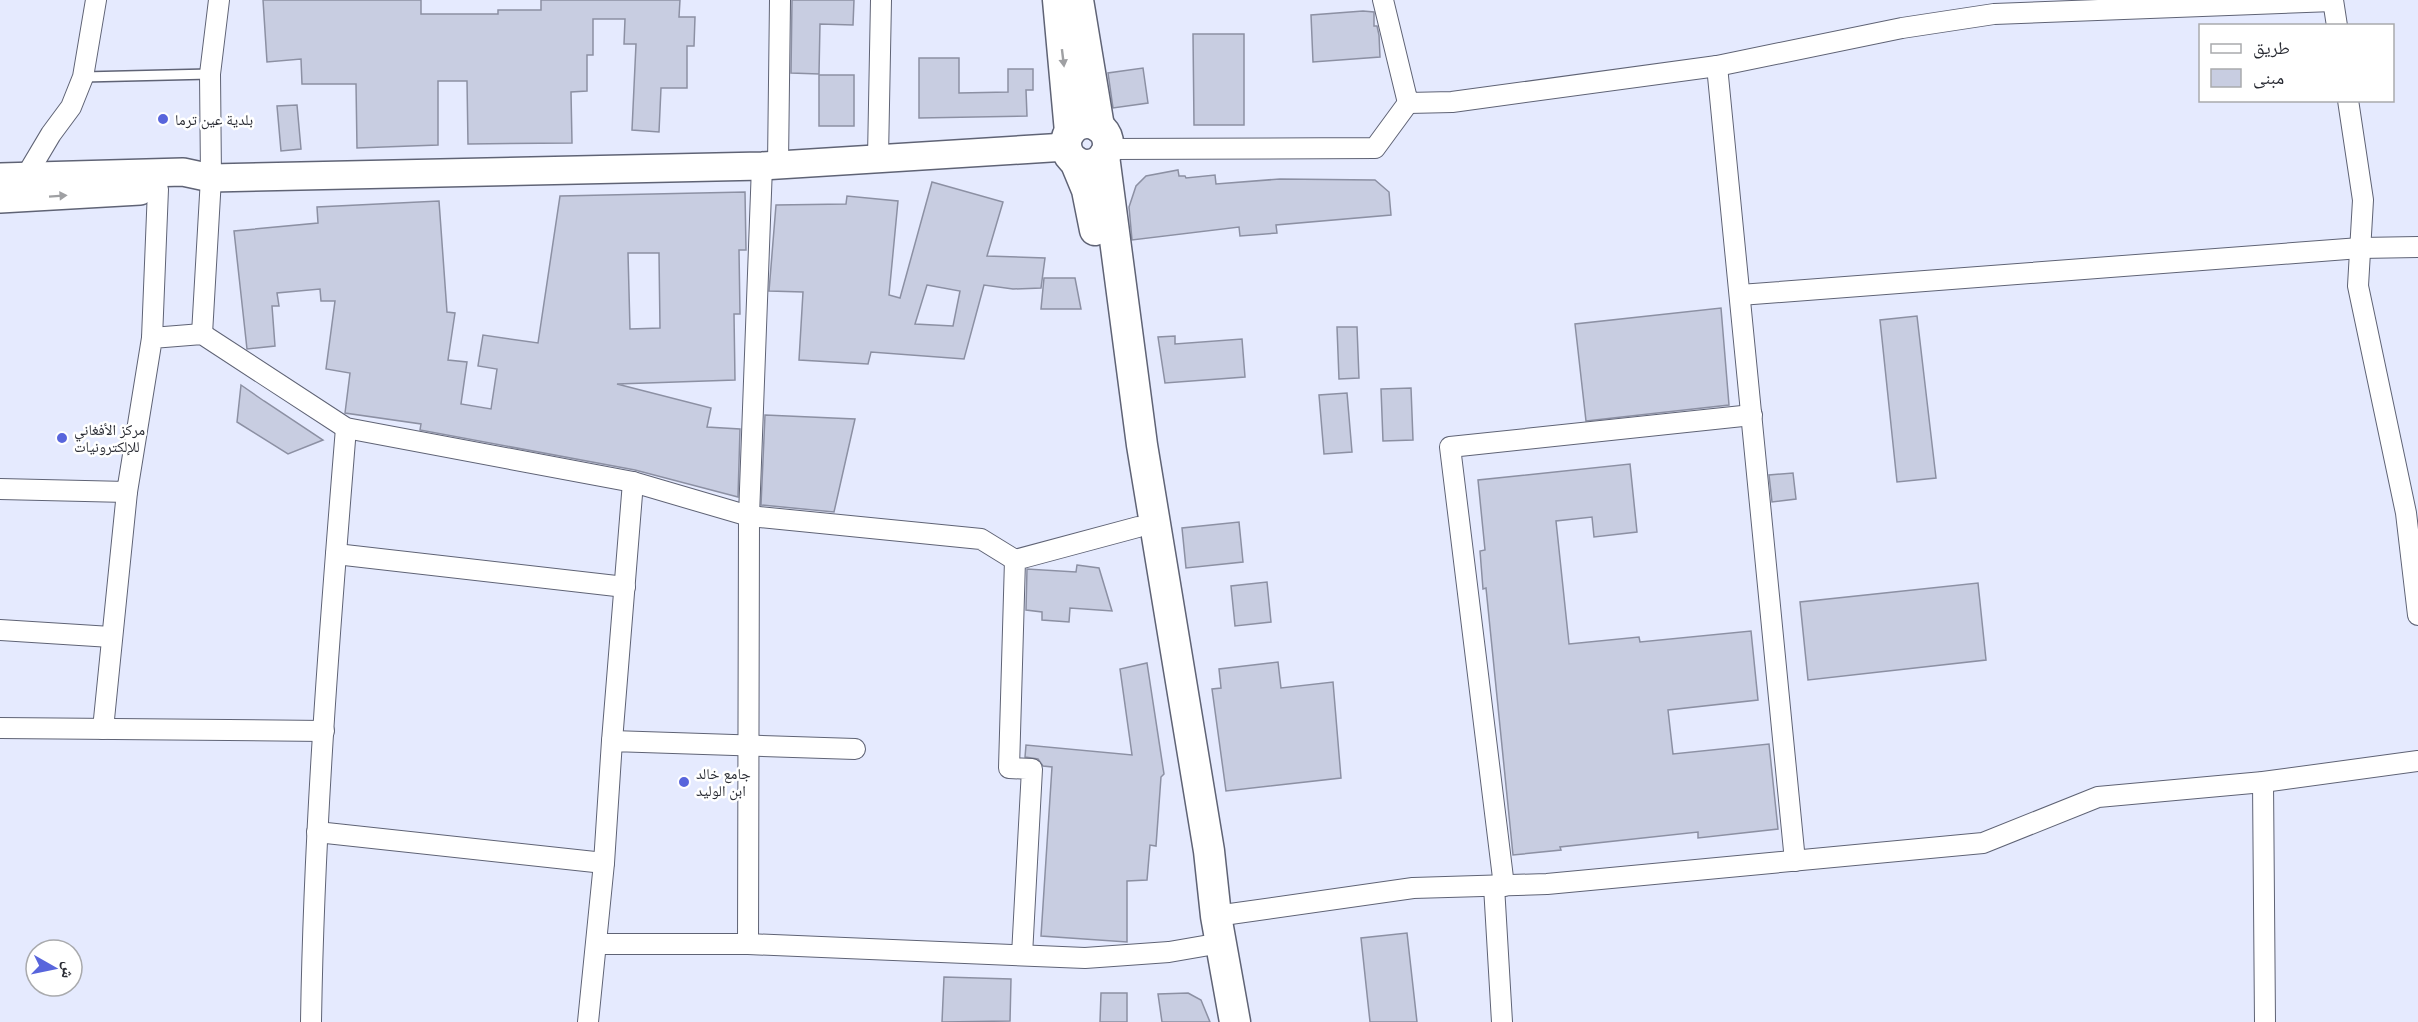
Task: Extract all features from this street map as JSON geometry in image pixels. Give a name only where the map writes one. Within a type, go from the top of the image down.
[{"type":"main road","points":[[1069,7],[1103,144],[1142,445],[1207,839],[1218,930],[1235,1022]]},
{"type":"main road","points":[[1069,7],[1070,147],[1087,190],[1094,221],[1138,526],[1187,824],[1200,881],[1218,930]]},
{"type":"main road","points":[[1070,147],[1090,165],[1103,144]]},
{"type":"street","points":[[13,176],[46,141],[71,107],[83,77],[96,0]]},
{"type":"street","points":[[202,334],[211,178],[210,74],[219,0]]},
{"type":"street","points":[[748,944],[749,516],[780,0]]},
{"type":"street","points":[[878,157],[881,0]]},
{"type":"street","points":[[1103,144],[1375,148],[1408,103],[1383,0]]},
{"type":"street","points":[[1408,103],[1452,102],[1718,66],[1902,28],[1994,14],[2333,0],[2337,24]]},
{"type":"street","points":[[1718,66],[1795,861]]},
{"type":"street","points":[[2348,102],[2363,200],[2358,286],[2412,513],[2418,615]]},
{"type":"street","points":[[13,176],[183,172],[211,178],[770,165],[1070,147]]},
{"type":"street","points":[[0,199],[193,187],[211,178]]},
{"type":"street","points":[[103,729],[127,492],[153,338],[158,189]]},
{"type":"street","points":[[1740,295],[2360,248],[2418,247]]},
{"type":"street","points":[[153,338],[202,334],[346,428],[633,482],[749,516],[981,539],[1015,560],[1138,526]]},
{"type":"street","points":[[1502,1022],[1499,886],[1450,447],[1752,415]]},
{"type":"street","points":[[310,1022],[317,832],[346,428]]},
{"type":"street","points":[[588,1022],[604,863],[633,482]]},
{"type":"street","points":[[0,489],[127,492]]},
{"type":"street","points":[[336,554],[625,587]]},
{"type":"street","points":[[1015,560],[1009,768],[1032,769],[1022,955]]},
{"type":"street","points":[[0,630],[111,637]]},
{"type":"street","points":[[0,729],[324,731]]},
{"type":"street","points":[[612,741],[855,749]]},
{"type":"street","points":[[597,944],[748,944],[1085,958],[1169,952],[1218,930],[1413,888],[1547,884],[1983,843],[2098,797],[2263,782],[2418,760]]},
{"type":"street","points":[[2263,782],[2265,1022]]},
{"type":"street","points":[[317,832],[604,863]]},
{"type":"lane","points":[[83,77],[210,74]]},
{"type":"building","points":[[263,0],[421,0],[421,14],[498,14],[498,10],[541,10],[541,0],[680,0],[679,17],[695,17],[694,46],[687,46],[687,88],[661,88],[659,132],[632,130],[636,44],[624,44],[625,19],[593,19],[593,55],[587,55],[587,91],[571,92],[572,143],[468,144],[467,81],[438,81],[438,145],[357,148],[356,84],[302,84],[301,59],[267,62]]},
{"type":"building","points":[[792,0],[854,0],[853,25],[820,24],[819,74],[791,73]]},
{"type":"building","points":[[1374,12],[1374,26],[1377,26],[1379,35],[1380,57],[1313,62],[1311,15]]},
{"type":"building","points":[[1193,34],[1244,34],[1244,125],[1194,125]]},
{"type":"building","points":[[919,58],[959,58],[959,93],[1008,92],[1008,69],[1033,69],[1033,90],[1026,90],[1027,116],[919,118]]},
{"type":"building","points":[[1143,68],[1148,103],[1113,108],[1108,73]]},
{"type":"building","points":[[819,75],[854,75],[854,126],[819,126]]},
{"type":"building","points":[[297,105],[301,149],[281,151],[277,106]]},
{"type":"building","points":[[1178,170],[1179,176],[1186,178],[1215,175],[1216,184],[1280,179],[1375,180],[1389,192],[1391,215],[1276,225],[1277,233],[1240,236],[1239,227],[1132,240],[1129,207],[1136,186],[1146,176]]},
{"type":"building","points":[[932,182],[1003,202],[987,256],[1045,258],[1041,288],[1013,289],[984,285],[964,359],[871,352],[868,364],[799,360],[803,292],[769,291],[776,205],[846,204],[847,196],[898,201],[889,295],[900,298]],"holes":[[[927,285],[960,291],[953,326],[915,324]]]},
{"type":"building","points":[[745,192],[746,250],[739,250],[740,314],[734,314],[735,380],[617,384],[711,408],[707,427],[740,429],[738,497],[635,470],[420,430],[421,424],[345,413],[350,373],[326,369],[335,301],[321,301],[320,289],[277,293],[279,306],[272,306],[275,346],[247,349],[234,231],[318,223],[317,207],[439,201],[447,312],[455,313],[448,360],[467,362],[461,404],[491,409],[497,369],[478,366],[483,335],[538,343],[560,196]],"holes":[[[628,253],[659,253],[660,328],[630,329]]]},
{"type":"building","points":[[1044,278],[1075,278],[1081,309],[1041,309]]},
{"type":"building","points":[[1721,308],[1729,405],[1586,421],[1575,324]]},
{"type":"building","points":[[1917,316],[1936,478],[1897,482],[1880,320]]},
{"type":"building","points":[[1337,327],[1357,327],[1359,378],[1339,379]]},
{"type":"building","points":[[1175,336],[1175,344],[1242,339],[1245,377],[1165,383],[1158,337]]},
{"type":"building","points":[[241,385],[323,440],[288,454],[237,422]]},
{"type":"building","points":[[1411,388],[1413,440],[1383,441],[1381,389]]},
{"type":"building","points":[[1347,393],[1352,452],[1324,454],[1319,395]]},
{"type":"building","points":[[765,415],[855,419],[834,512],[761,505]]},
{"type":"building","points":[[1630,464],[1637,532],[1594,537],[1592,517],[1556,521],[1569,644],[1639,637],[1640,642],[1751,631],[1758,700],[1668,710],[1673,754],[1769,744],[1778,829],[1698,838],[1698,832],[1560,847],[1561,850],[1513,855],[1486,588],[1483,589],[1480,551],[1485,550],[1478,480]]},
{"type":"building","points":[[1793,473],[1796,499],[1772,502],[1769,475]]},
{"type":"building","points":[[1239,522],[1243,562],[1186,568],[1182,528]]},
{"type":"building","points":[[1077,565],[1099,568],[1112,611],[1070,608],[1069,622],[1042,620],[1042,612],[1026,610],[1027,569],[1076,572]]},
{"type":"building","points":[[1267,582],[1271,622],[1235,626],[1231,586]]},
{"type":"building","points":[[1978,583],[1986,660],[1808,680],[1800,602]]},
{"type":"building","points":[[1278,662],[1281,688],[1333,682],[1341,778],[1226,791],[1212,689],[1221,688],[1219,669]]},
{"type":"building","points":[[1147,663],[1164,774],[1161,777],[1156,846],[1150,845],[1147,880],[1127,881],[1127,942],[1041,936],[1052,767],[1043,766],[1038,759],[1025,757],[1026,745],[1132,755],[1120,669]]},
{"type":"building","points":[[1407,933],[1417,1022],[1370,1022],[1361,938]]},
{"type":"building","points":[[944,977],[1011,979],[1010,1021],[942,1022]]},
{"type":"building","points":[[1101,993],[1127,993],[1127,1022],[1100,1022]]},
{"type":"building","points":[[1188,993],[1201,1000],[1210,1022],[1162,1022],[1158,994]]},
{"type":"place","name":"بلدية عين ترما","points":[[163,119]]},
{"type":"place","name":"مركز الأفغاني للإلكترونيات","points":[[62,438]]},
{"type":"place","name":"جامع خالد ابن الوليد","points":[[684,782]]}]
